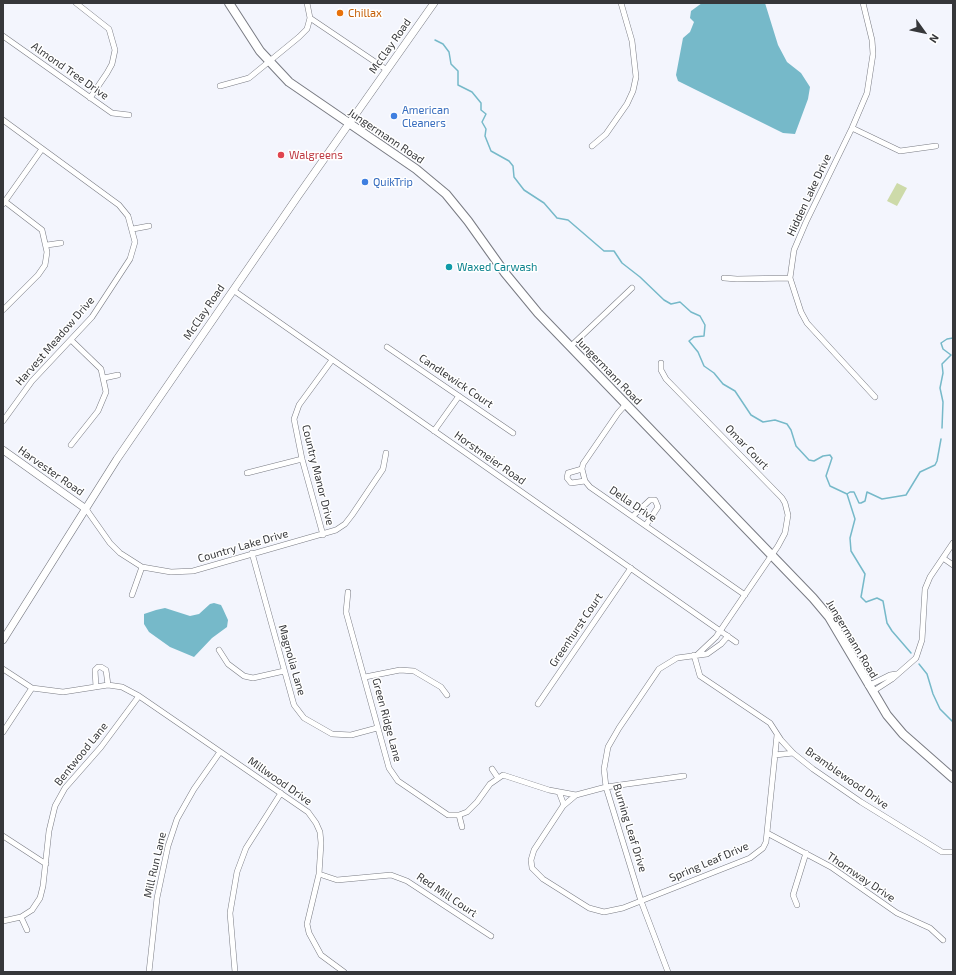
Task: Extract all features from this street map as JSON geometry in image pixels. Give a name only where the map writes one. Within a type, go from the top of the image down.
[{"type":"main road","name":"Jungermann Road","points":[[229,3],[269,62],[289,82],[417,170],[446,194],[465,216],[525,299],[813,598],[829,617],[886,715],[903,734],[953,778]]},
{"type":"main road","name":"McClay Road","points":[[3,640],[117,459],[233,290],[434,3]]},
{"type":"main road","name":"Harvester Road","points":[[3,450],[86,509]]},
{"type":"street","points":[[76,3],[109,28],[115,50],[112,64],[108,72],[90,98]]},
{"type":"street","points":[[220,86],[249,78],[303,33],[310,18],[307,3]]},
{"type":"street","points":[[592,146],[606,134],[627,104],[633,91],[636,76],[632,41],[621,3]]},
{"type":"street","name":"Hidden Lake Drive","points":[[863,3],[872,40],[872,68],[867,93],[794,250],[790,278],[801,312],[807,323],[875,397]]},
{"type":"street","points":[[310,18],[387,70]]},
{"type":"street","name":"Almond Tree Drive","points":[[3,36],[112,113],[129,115]]},
{"type":"street","name":"Harvest Meadow Drive","points":[[3,120],[119,205],[128,216],[133,229],[135,242],[130,259],[92,317],[32,381],[3,421]]},
{"type":"street","points":[[852,128],[900,151],[936,146]]},
{"type":"street","points":[[3,310],[14,301],[45,265],[47,245],[42,230],[4,202],[42,149]]},
{"type":"street","points":[[133,229],[149,226]]},
{"type":"street","points":[[47,245],[61,243]]},
{"type":"street","points":[[724,278],[790,278]]},
{"type":"street","points":[[570,347],[632,288]]},
{"type":"street","name":"Horstmeier Road","points":[[233,290],[736,642]]},
{"type":"street","points":[[71,340],[98,365],[104,378],[106,392],[98,411],[72,445]]},
{"type":"street","name":"Candlewick Court","points":[[387,347],[513,433]]},
{"type":"street","name":"Country Manor Drive","points":[[323,534],[294,430],[294,419],[296,410],[332,360]]},
{"type":"street","name":"Omar Court","points":[[660,363],[661,370],[666,379],[777,492],[785,503],[788,515],[787,527],[782,539],[772,554]]},
{"type":"street","points":[[104,378],[118,375]]},
{"type":"street","points":[[434,431],[459,396]]},
{"type":"street","points":[[582,469],[568,473],[567,478],[571,483],[585,481],[582,469],[587,458],[618,413],[626,404]]},
{"type":"street","name":"Country Lake Drive","points":[[86,509],[110,544],[120,553],[142,567],[171,572],[193,571],[336,530],[345,524],[384,469],[386,453]]},
{"type":"street","points":[[247,473],[302,459]]},
{"type":"street","name":"Della Drive","points":[[585,481],[590,487],[745,595]]},
{"type":"street","points":[[633,516],[650,500],[655,500],[658,507],[646,525]]},
{"type":"street","points":[[870,689],[890,675],[896,674],[913,662],[921,647],[925,589],[930,577],[952,546]]},
{"type":"street","name":"Magnolia Lane","points":[[252,554],[294,704],[304,718],[318,727],[339,735],[351,735],[377,728]]},
{"type":"street","name":"Burning Leaf Drive","points":[[696,655],[712,642],[721,631],[772,554]]},
{"type":"street","points":[[943,558],[953,565]]},
{"type":"street","points":[[132,595],[142,567]]},
{"type":"street","name":"Greenhurst Court","points":[[538,704],[631,568]]},
{"type":"street","name":"Green Ridge Lane","points":[[348,592],[346,612],[389,768],[398,781],[448,815],[459,815]]},
{"type":"street","name":"Burning Leaf Drive","points":[[668,972],[641,901],[606,787],[604,770],[608,748],[618,728],[659,669],[677,658],[703,655],[712,652],[728,636]]},
{"type":"street","points":[[219,650],[228,664],[244,676],[253,678],[284,671]]},
{"type":"street","name":"Bramblewood Drive","points":[[696,655],[700,676],[770,722],[777,735],[793,753],[813,769],[942,852],[953,852]]},
{"type":"street","points":[[96,687],[95,670],[98,667],[106,670],[108,685]]},
{"type":"street","name":"Millwood Drive","points":[[3,669],[32,688],[63,692],[108,685],[122,688],[139,696],[308,812],[316,823],[320,832],[321,843],[319,874],[307,924],[309,933],[321,955],[344,972]]},
{"type":"street","points":[[365,678],[400,670],[414,671],[440,687],[447,695]]},
{"type":"street","points":[[3,732],[32,688]]},
{"type":"street","name":"Bentwood Lane","points":[[3,921],[21,917],[32,910],[40,898],[46,864],[49,831],[55,806],[65,788],[101,747],[139,696]]},
{"type":"street","name":"Spring Leaf Drive","points":[[564,805],[534,850],[531,860],[532,868],[543,879],[589,908],[604,912],[623,908],[750,858],[763,848],[766,842],[777,735]]},
{"type":"street","name":"Mill Run Lane","points":[[149,972],[157,898],[168,846],[177,819],[194,789],[220,752]]},
{"type":"street","points":[[775,755],[793,753]]},
{"type":"street","points":[[492,769],[498,778]]},
{"type":"street","points":[[462,827],[459,815],[467,812],[477,802],[490,784],[503,775],[558,792],[576,795],[606,787],[684,776]]},
{"type":"street","points":[[558,792],[564,805],[576,795]]},
{"type":"street","points":[[235,972],[230,913],[237,872],[246,848],[281,793]]},
{"type":"street","name":"Thornway Drive","points":[[767,833],[806,853],[853,881],[897,913],[930,928],[943,940]]},
{"type":"street","points":[[3,836],[46,864]]},
{"type":"street","points":[[797,905],[793,895],[806,853]]},
{"type":"street","name":"Red Mill Court","points":[[319,874],[337,880],[391,876],[407,880],[491,936]]},
{"type":"street","points":[[21,917],[27,930]]},
{"type":"green space","points":[[897,183],[907,188],[897,206],[887,201]]},
{"type":"water","points":[[702,3],[765,3],[778,45],[787,62],[801,73],[810,87],[808,99],[795,134],[783,133],[678,81],[676,75],[683,38],[690,32],[694,22],[690,18],[691,11]]},
{"type":"water","points":[[214,603],[221,605],[228,620],[227,627],[212,638],[194,657],[170,647],[149,632],[144,624],[144,614],[156,610],[165,608],[190,616],[199,614],[210,604]]},
{"type":"waterway","points":[[435,40],[443,44],[449,52],[451,64],[458,71],[458,85],[472,92],[481,103],[481,110],[486,114],[482,122],[486,129],[485,136],[491,151],[509,161],[513,166],[514,177],[524,190],[544,203],[557,218],[568,220],[604,251],[614,251],[622,263],[640,277],[664,300],[671,304],[680,302],[691,312],[700,316],[705,325],[704,336],[694,337],[689,341],[698,352],[704,366],[714,373],[723,384],[735,391],[751,415],[763,422],[775,420],[787,424],[791,430],[796,446],[809,460],[814,461],[823,456],[830,455],[832,458],[826,476],[830,486],[847,494]]},
{"type":"waterway","points":[[942,428],[943,402],[940,388],[943,373],[942,364],[951,355],[943,349],[941,343],[947,339],[953,338]]},
{"type":"waterway","points":[[911,653],[887,623],[883,601],[877,598],[866,602],[861,597],[865,574],[851,551],[850,538],[855,519],[847,494],[854,492],[859,503],[865,501],[867,492],[882,499],[906,495],[920,472],[935,465],[941,439]]},
{"type":"waterway","points":[[919,664],[927,674],[933,694],[940,709],[953,722]]},
{"type":"place","name":"Chillax","points":[[340,13]]},
{"type":"place","name":"American Cleaners","points":[[394,116]]},
{"type":"place","name":"Walgreens","points":[[281,155]]},
{"type":"place","name":"QuikTrip","points":[[365,182]]},
{"type":"place","name":"Waxed Carwash","points":[[449,267]]}]
